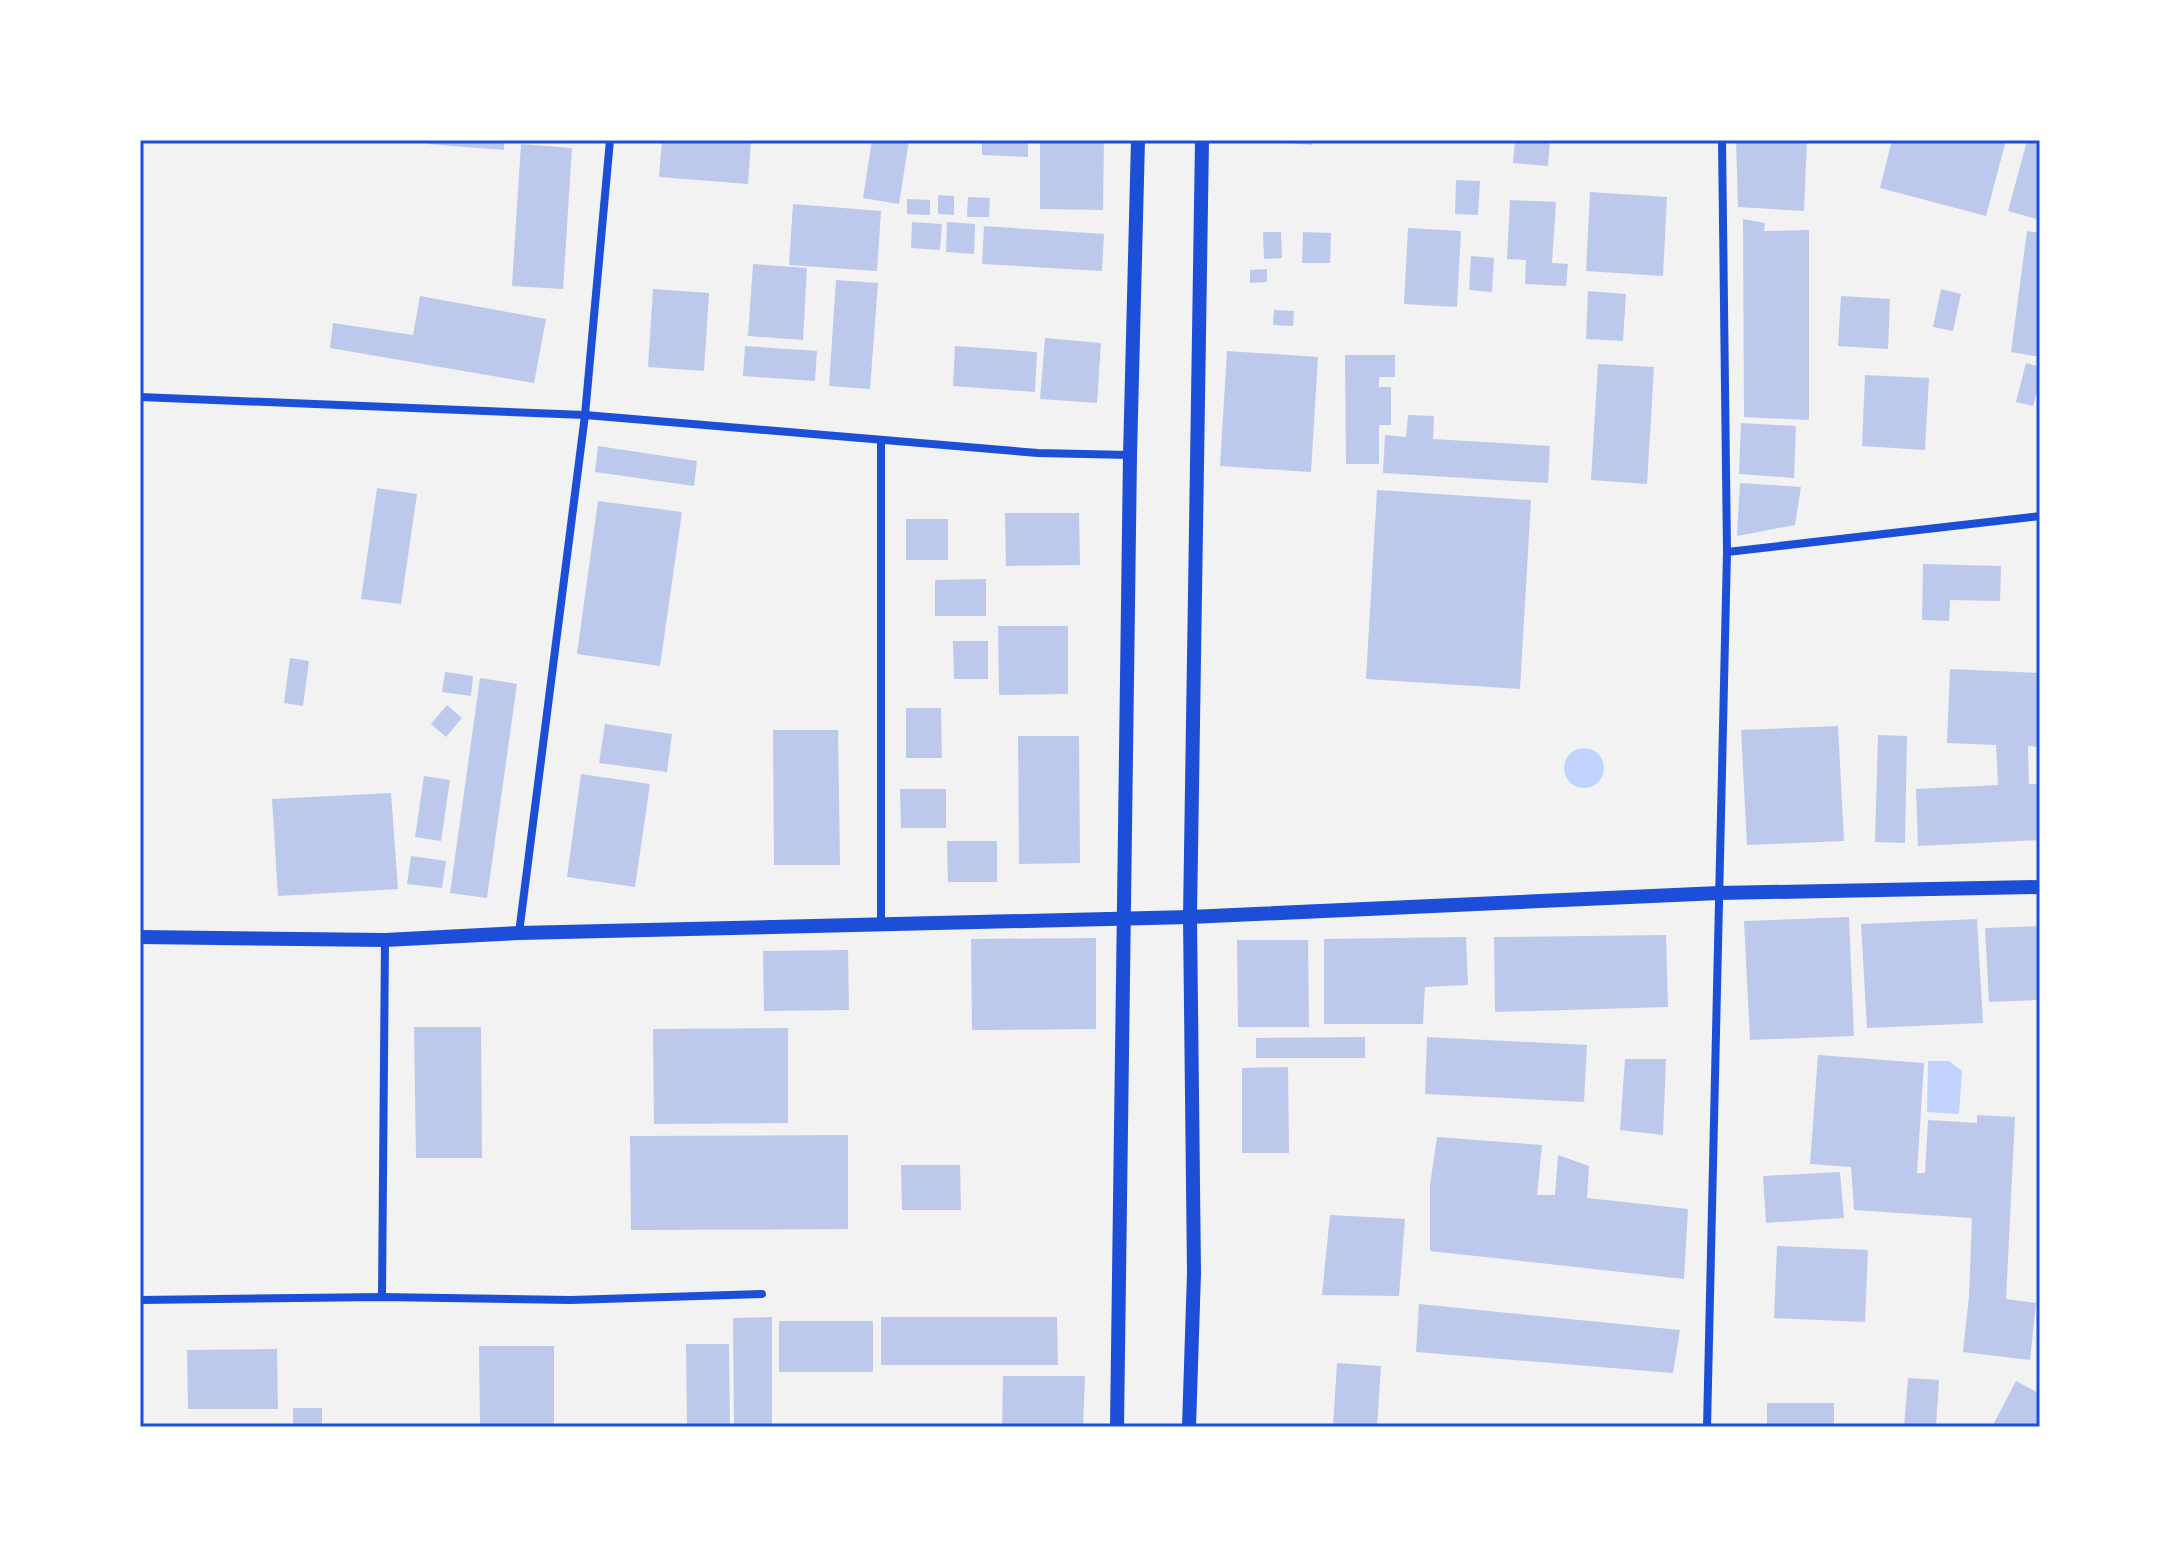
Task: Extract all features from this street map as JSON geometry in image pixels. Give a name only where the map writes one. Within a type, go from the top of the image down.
[{"type":"street","points":[[519,933],[585,415],[610,140]]},
{"type":"street","points":[[1117,1427],[1130,455],[1138,140]]},
{"type":"street","points":[[1189,1427],[1194,1273],[1190,917],[1202,140]]},
{"type":"street","points":[[1707,1427],[1727,552],[1722,140]]},
{"type":"street","points":[[140,397],[585,415],[1038,453],[1130,455]]},
{"type":"street","points":[[881,441],[881,925]]},
{"type":"street","points":[[1727,552],[2040,516]]},
{"type":"street","points":[[140,937],[385,940],[519,933],[1190,917],[1719,893],[2040,887]]},
{"type":"street","points":[[382,1297],[385,940]]},
{"type":"street","points":[[140,1300],[382,1297],[571,1300],[762,1294]]},
{"type":"water","points":[[1584,748],[1598,754],[1604,768],[1598,782],[1584,788],[1570,782],[1564,768],[1570,754]]},
{"type":"water","points":[[1928,1061],[1949,1061],[1962,1071],[1959,1114],[1927,1112]]},
{"type":"building","points":[[428,140],[504,140],[504,150],[427,144]]},
{"type":"building","points":[[662,140],[751,140],[748,184],[659,177]]},
{"type":"building","points":[[872,140],[909,140],[899,204],[863,198]]},
{"type":"building","points":[[982,140],[1028,140],[1028,157],[982,155]]},
{"type":"building","points":[[1040,140],[1104,140],[1103,210],[1040,209]]},
{"type":"building","points":[[1312,140],[1312,145],[1273,142]]},
{"type":"building","points":[[1515,140],[1550,142],[1548,166],[1513,163]]},
{"type":"building","points":[[1736,140],[1807,140],[1804,211],[1738,207]]},
{"type":"building","points":[[1892,140],[2006,140],[1986,216],[1880,188]]},
{"type":"building","points":[[2027,141],[2040,145],[2040,220],[2008,211]]},
{"type":"building","points":[[521,144],[572,148],[563,289],[512,286]]},
{"type":"building","points":[[1456,180],[1480,181],[1478,215],[1455,214]]},
{"type":"building","points":[[1590,192],[1667,197],[1663,276],[1586,271]]},
{"type":"building","points":[[938,195],[954,196],[954,215],[938,214]]},
{"type":"building","points":[[968,197],[990,198],[989,217],[967,217]]},
{"type":"building","points":[[907,199],[930,200],[930,215],[907,214]]},
{"type":"building","points":[[1510,200],[1556,202],[1552,263],[1568,264],[1566,286],[1525,284],[1526,260],[1507,259]]},
{"type":"building","points":[[793,204],[881,211],[877,271],[789,265]]},
{"type":"building","points":[[1743,219],[1765,223],[1764,231],[1809,230],[1809,420],[1744,417]]},
{"type":"building","points":[[912,222],[942,224],[940,250],[911,248]]},
{"type":"building","points":[[947,222],[975,224],[974,254],[946,252]]},
{"type":"building","points":[[984,226],[1104,234],[1102,271],[982,264]]},
{"type":"building","points":[[1408,228],[1461,231],[1457,307],[1404,304]]},
{"type":"building","points":[[2027,231],[2040,233],[2040,357],[2011,352]]},
{"type":"building","points":[[1263,232],[1281,232],[1282,258],[1264,259]]},
{"type":"building","points":[[1303,232],[1331,233],[1330,263],[1302,263]]},
{"type":"building","points":[[1471,256],[1494,258],[1492,292],[1469,290]]},
{"type":"building","points":[[753,264],[807,268],[803,340],[748,336]]},
{"type":"building","points":[[1267,269],[1267,282],[1250,283],[1250,270]]},
{"type":"building","points":[[836,280],[878,283],[870,389],[829,386]]},
{"type":"building","points":[[653,289],[709,293],[704,371],[648,367]]},
{"type":"building","points":[[1941,289],[1961,294],[1953,331],[1933,327]]},
{"type":"building","points":[[1588,291],[1626,294],[1623,341],[1586,339]]},
{"type":"building","points":[[420,296],[546,319],[534,383],[330,348],[333,323],[413,335]]},
{"type":"building","points":[[1841,296],[1890,299],[1888,349],[1838,346]]},
{"type":"building","points":[[1274,310],[1294,311],[1293,326],[1273,325]]},
{"type":"building","points":[[1045,338],[1101,343],[1097,403],[1040,399]]},
{"type":"building","points":[[745,346],[817,351],[815,381],[743,376]]},
{"type":"building","points":[[955,346],[1037,352],[1035,392],[953,386]]},
{"type":"building","points":[[1227,351],[1318,357],[1311,472],[1220,466]]},
{"type":"building","points":[[1345,355],[1395,355],[1395,377],[1379,377],[1379,387],[1391,387],[1391,425],[1379,425],[1379,464],[1346,464]]},
{"type":"building","points":[[2026,363],[2040,367],[2033,406],[2016,402]]},
{"type":"building","points":[[1598,364],[1654,367],[1647,484],[1591,480]]},
{"type":"building","points":[[1865,375],[1929,378],[1925,450],[1862,446]]},
{"type":"building","points":[[1408,415],[1434,416],[1433,439],[1550,446],[1548,483],[1383,473],[1385,435],[1406,437]]},
{"type":"building","points":[[1741,423],[1796,426],[1794,478],[1739,474]]},
{"type":"building","points":[[598,446],[697,461],[694,486],[595,472]]},
{"type":"building","points":[[1740,483],[1801,487],[1795,525],[1737,536]]},
{"type":"building","points":[[377,488],[417,494],[401,604],[361,599]]},
{"type":"building","points":[[1377,490],[1531,500],[1520,689],[1366,679]]},
{"type":"building","points":[[598,501],[682,512],[660,666],[577,654]]},
{"type":"building","points":[[1005,513],[1079,513],[1080,565],[1006,566]]},
{"type":"building","points":[[906,519],[948,519],[948,560],[906,560]]},
{"type":"building","points":[[1923,564],[2001,566],[2000,601],[1950,600],[1949,621],[1922,620]]},
{"type":"building","points":[[986,579],[986,616],[935,616],[935,580]]},
{"type":"building","points":[[998,626],[1068,626],[1068,694],[999,695]]},
{"type":"building","points":[[953,641],[988,641],[988,679],[954,679]]},
{"type":"building","points":[[290,658],[309,661],[303,706],[284,703]]},
{"type":"building","points":[[1950,669],[2040,673],[2040,747],[2028,746],[2029,784],[2040,784],[2040,840],[1918,846],[1916,789],[1998,785],[1996,745],[1947,743]]},
{"type":"building","points":[[445,672],[473,676],[471,696],[442,692]]},
{"type":"building","points":[[480,678],[517,684],[487,898],[450,893]]},
{"type":"building","points":[[447,705],[462,718],[446,737],[431,724]]},
{"type":"building","points":[[906,708],[941,708],[942,758],[906,758]]},
{"type":"building","points":[[605,724],[672,734],[667,772],[599,763]]},
{"type":"building","points":[[1838,726],[1844,841],[1747,845],[1741,730]]},
{"type":"building","points":[[773,730],[838,730],[840,865],[774,865]]},
{"type":"building","points":[[1878,735],[1907,736],[1905,843],[1875,842]]},
{"type":"building","points":[[1018,736],[1079,736],[1080,863],[1019,864]]},
{"type":"building","points":[[581,774],[650,784],[635,887],[567,877]]},
{"type":"building","points":[[424,776],[450,780],[441,841],[415,837]]},
{"type":"building","points":[[900,789],[946,789],[946,828],[901,828]]},
{"type":"building","points":[[391,793],[398,889],[278,896],[272,799]]},
{"type":"building","points":[[947,841],[997,841],[997,882],[948,882]]},
{"type":"building","points":[[411,856],[446,861],[442,888],[407,884]]},
{"type":"building","points":[[1849,917],[1854,1036],[1750,1040],[1744,921]]},
{"type":"building","points":[[1977,919],[1983,1023],[1867,1028],[1861,924]]},
{"type":"building","points":[[2040,926],[2040,1000],[1989,1002],[1985,928]]},
{"type":"building","points":[[1666,935],[1668,1007],[1495,1012],[1494,937]]},
{"type":"building","points":[[1466,937],[1468,985],[1425,987],[1423,1024],[1324,1024],[1324,939]]},
{"type":"building","points":[[1096,938],[1096,1029],[972,1030],[971,939]]},
{"type":"building","points":[[1237,940],[1308,940],[1309,1027],[1238,1027]]},
{"type":"building","points":[[848,950],[849,1010],[764,1011],[763,951]]},
{"type":"building","points":[[414,1027],[481,1027],[482,1158],[416,1158]]},
{"type":"building","points":[[788,1028],[788,1123],[654,1124],[653,1029]]},
{"type":"building","points":[[1365,1037],[1365,1058],[1256,1058],[1256,1038]]},
{"type":"building","points":[[1427,1037],[1587,1045],[1584,1102],[1425,1094]]},
{"type":"building","points":[[1818,1055],[1924,1063],[1917,1173],[1925,1173],[1928,1120],[1977,1123],[1977,1115],[2015,1117],[2006,1299],[2036,1303],[2030,1360],[1963,1352],[1972,1218],[1854,1210],[1851,1167],[1810,1164]]},
{"type":"building","points":[[1625,1059],[1666,1059],[1663,1135],[1620,1130]]},
{"type":"building","points":[[1288,1067],[1289,1153],[1242,1153],[1242,1068]]},
{"type":"building","points":[[848,1135],[848,1229],[631,1230],[630,1136]]},
{"type":"building","points":[[1437,1137],[1542,1145],[1537,1195],[1555,1195],[1558,1155],[1589,1166],[1587,1198],[1688,1209],[1684,1279],[1430,1251],[1430,1185]]},
{"type":"building","points":[[901,1165],[960,1165],[961,1210],[902,1210]]},
{"type":"building","points":[[1840,1172],[1844,1218],[1766,1223],[1763,1176]]},
{"type":"building","points":[[1330,1215],[1405,1219],[1399,1296],[1322,1295]]},
{"type":"building","points":[[1777,1246],[1868,1250],[1865,1322],[1774,1318]]},
{"type":"building","points":[[1419,1304],[1680,1330],[1673,1373],[1416,1352]]},
{"type":"building","points":[[772,1317],[772,1427],[734,1427],[733,1318]]},
{"type":"building","points":[[881,1317],[1057,1317],[1058,1365],[881,1365]]},
{"type":"building","points":[[779,1321],[873,1321],[873,1372],[779,1372]]},
{"type":"building","points":[[686,1344],[729,1344],[730,1427],[687,1427]]},
{"type":"building","points":[[479,1346],[554,1346],[554,1427],[480,1427]]},
{"type":"building","points":[[277,1349],[278,1409],[188,1409],[187,1350]]},
{"type":"building","points":[[1337,1363],[1381,1366],[1377,1427],[1333,1427]]},
{"type":"building","points":[[1003,1376],[1085,1376],[1083,1427],[1002,1427]]},
{"type":"building","points":[[1908,1378],[1939,1380],[1936,1427],[1904,1427]]},
{"type":"building","points":[[2016,1381],[2040,1394],[2040,1427],[1992,1427]]},
{"type":"building","points":[[1767,1403],[1834,1403],[1834,1427],[1767,1427]]},
{"type":"building","points":[[293,1408],[322,1408],[322,1427],[293,1427]]}]
